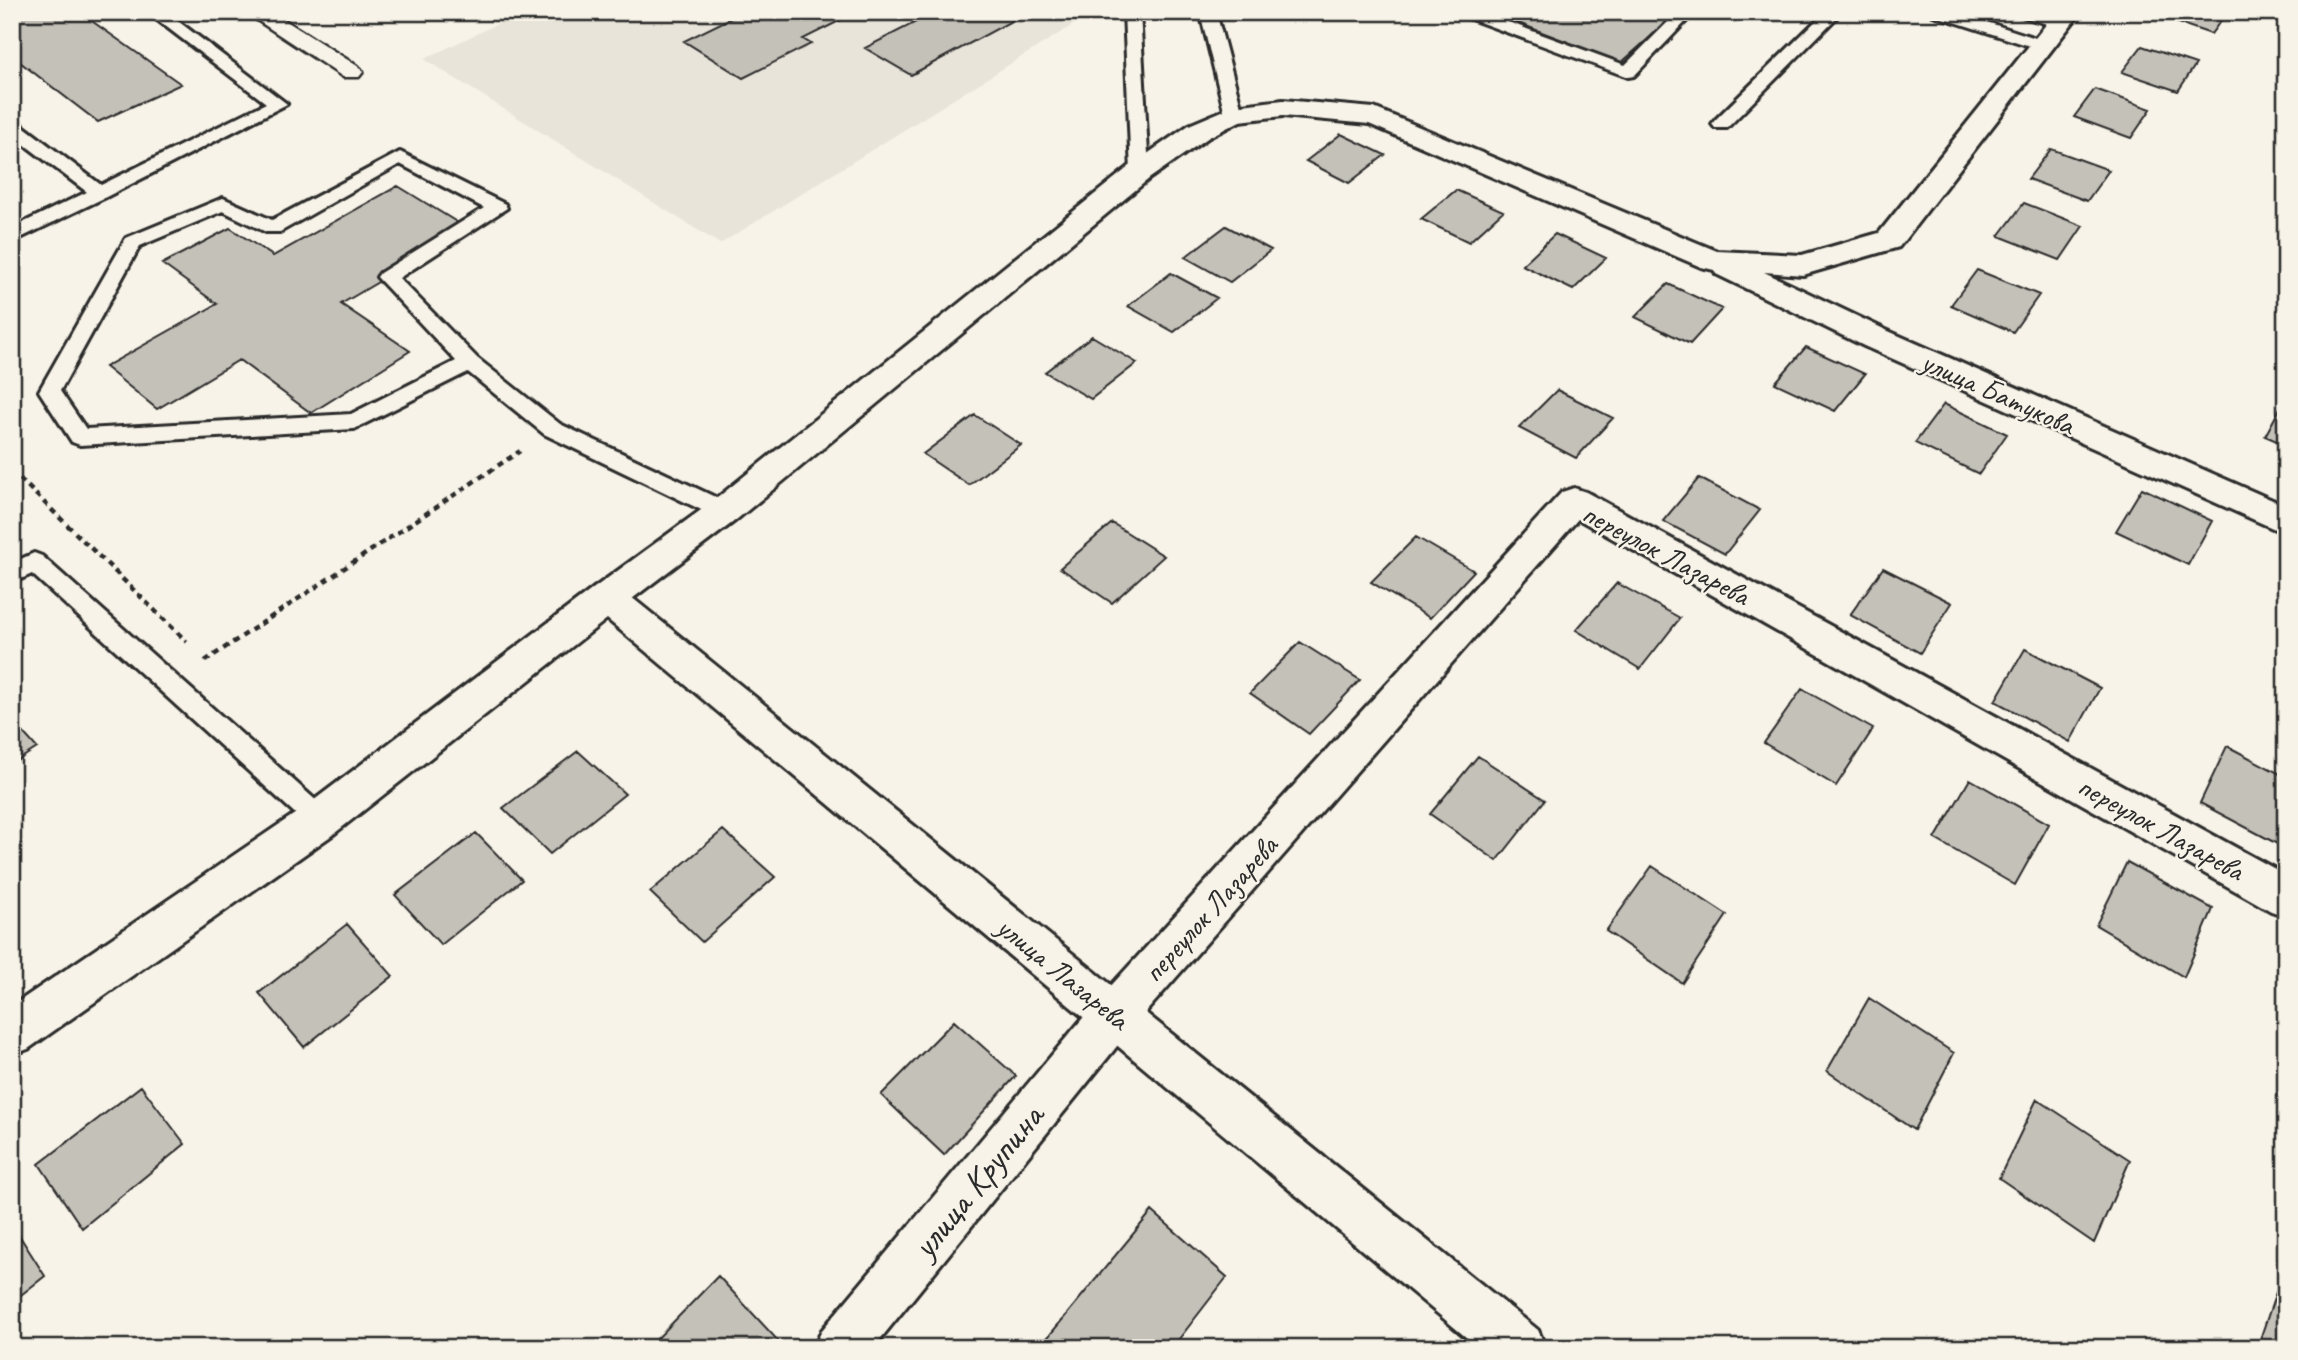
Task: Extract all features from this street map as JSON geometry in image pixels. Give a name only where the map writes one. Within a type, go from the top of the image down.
[{"type":"street","points":[[256,12],[351,72]]},
{"type":"street","points":[[1712,260],[1803,265],[1889,240],[2057,27]]},
{"type":"street","name":"улица Батукова","points":[[12,1033],[320,820],[724,511],[1140,172],[1199,131],[1234,114],[1283,108],[1374,116],[1712,260],[1875,338],[2286,521]]},
{"type":"street","name":"переулок Лазарева","points":[[1114,1015],[1574,501],[2286,897]]},
{"type":"street","name":"улица Лазарева","points":[[607,598],[1520,1348]]},
{"type":"street","name":"улица Крупина","points":[[840,1348],[1114,1015]]},
{"type":"lane","points":[[12,236],[278,104],[155,12]]},
{"type":"lane","points":[[1132,12],[1140,172]]},
{"type":"lane","points":[[1208,12],[1234,114]]},
{"type":"lane","points":[[1466,12],[1628,72],[1687,12]]},
{"type":"lane","points":[[1721,124],[1834,12]]},
{"type":"lane","points":[[1939,12],[2057,27]]},
{"type":"lane","points":[[2024,12],[2057,27]]},
{"type":"lane","points":[[12,126],[100,193]]},
{"type":"lane","points":[[470,363],[354,421],[80,437],[49,391],[133,242],[223,204],[273,228],[400,157],[498,208],[387,277],[470,363],[552,429],[724,511]]},
{"type":"lane","points":[[12,574],[34,562],[320,820]]},
{"type":"path","points":[[197,652],[206,662],[552,429]]},
{"type":"path","points":[[12,471],[188,643]]},
{"type":"shaded area","points":[[522,12],[1094,12],[720,244],[424,59]]},
{"type":"building","points":[[12,12],[79,12],[181,84],[98,122],[12,56]]},
{"type":"building","points":[[743,12],[857,12],[803,39],[811,44],[743,78],[684,41]]},
{"type":"building","points":[[910,12],[1028,12],[911,75],[865,48],[922,19]]},
{"type":"building","points":[[1490,12],[1675,12],[1677,13],[1621,63]]},
{"type":"building","points":[[2160,12],[2227,12],[2211,34],[2158,16]]},
{"type":"building","points":[[2142,46],[2196,64],[2178,91],[2122,72]]},
{"type":"building","points":[[2095,89],[2151,109],[2131,138],[2074,117]]},
{"type":"building","points":[[1341,134],[1385,155],[1349,183],[1306,161]]},
{"type":"building","points":[[2051,149],[2109,170],[2087,201],[2028,179]]},
{"type":"building","points":[[398,186],[468,229],[341,304],[410,351],[311,413],[239,360],[157,409],[105,367],[217,304],[162,264],[230,228],[273,256]]},
{"type":"building","points":[[1456,190],[1503,211],[1469,242],[1421,219]]},
{"type":"building","points":[[2024,203],[2083,226],[2060,260],[1999,236]]},
{"type":"building","points":[[1226,226],[1271,250],[1230,282],[1185,257]]},
{"type":"building","points":[[1555,234],[1606,258],[1573,290],[1522,265]]},
{"type":"building","points":[[1977,270],[2039,295],[2013,332],[1951,305]]},
{"type":"building","points":[[1171,273],[1217,298],[1174,332],[1128,306]]},
{"type":"building","points":[[1668,284],[1722,309],[1690,344],[1635,317]]},
{"type":"building","points":[[1092,336],[1137,363],[1091,399],[1045,372]]},
{"type":"building","points":[[1806,347],[1865,374],[1835,411],[1775,383]]},
{"type":"building","points":[[1557,390],[1613,418],[1576,458],[1519,428]]},
{"type":"building","points":[[2286,397],[2286,445],[2265,436]]},
{"type":"building","points":[[1944,404],[2007,434],[1979,474],[1915,443]]},
{"type":"building","points":[[975,415],[1021,445],[969,485],[923,454]]},
{"type":"building","points":[[1699,478],[1760,510],[1725,554],[1663,521]]},
{"type":"building","points":[[2142,488],[2212,521],[2188,565],[2116,531]]},
{"type":"building","points":[[1112,523],[1164,556],[1112,603],[1060,568]]},
{"type":"building","points":[[1416,537],[1474,571],[1430,618],[1371,582]]},
{"type":"building","points":[[1883,568],[1952,603],[1920,653],[1850,615]]},
{"type":"building","points":[[1617,583],[1680,618],[1640,669],[1576,630]]},
{"type":"building","points":[[1300,642],[1360,680],[1309,734],[1250,693]]},
{"type":"building","points":[[2025,649],[2100,688],[2070,742],[1995,701]]},
{"type":"building","points":[[1802,689],[1873,729],[1836,786],[1764,743]]},
{"type":"building","points":[[12,720],[37,748],[12,764]]},
{"type":"building","points":[[2227,746],[2286,777],[2285,848],[2200,803]]},
{"type":"building","points":[[578,751],[625,794],[550,854],[503,808]]},
{"type":"building","points":[[1478,756],[1545,800],[1497,861],[1430,814]]},
{"type":"building","points":[[1970,779],[2049,824],[2015,885],[1935,839]]},
{"type":"building","points":[[723,830],[775,877],[702,942],[650,892]]},
{"type":"building","points":[[476,833],[522,880],[441,945],[395,895]]},
{"type":"building","points":[[2127,862],[2213,909],[2184,977],[2096,925]]},
{"type":"building","points":[[1652,866],[1727,915],[1682,983],[1606,931]]},
{"type":"building","points":[[347,924],[393,976],[304,1047],[259,993]]},
{"type":"building","points":[[1869,998],[1954,1053],[1914,1130],[1827,1071]]},
{"type":"building","points":[[954,1021],[1016,1076],[944,1155],[881,1095]]},
{"type":"building","points":[[141,1086],[185,1144],[82,1228],[39,1164]]},
{"type":"building","points":[[2037,1099],[2130,1160],[2094,1243],[1999,1178]]},
{"type":"building","points":[[1152,1211],[1227,1277],[1172,1348],[1039,1348]]},
{"type":"building","points":[[12,1224],[45,1276],[12,1302]]},
{"type":"building","points":[[2284,1269],[2286,1348],[2257,1348]]},
{"type":"building","points":[[718,1276],[782,1345],[780,1348],[648,1348]]}]
